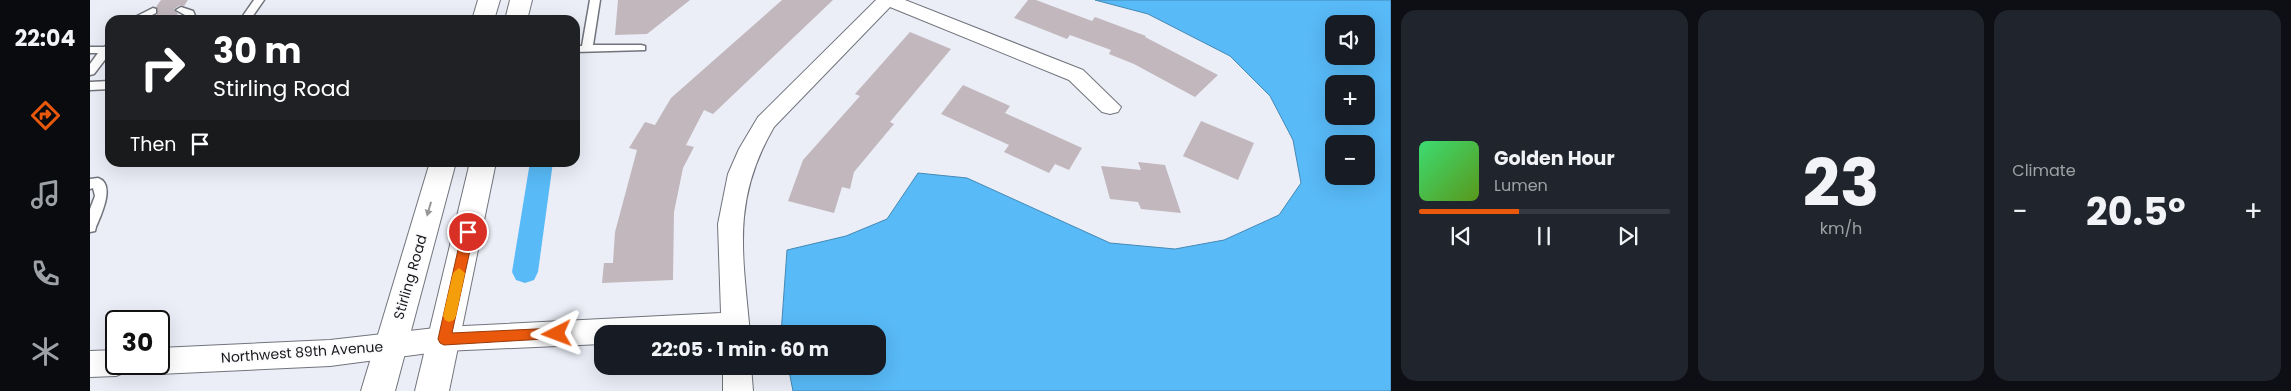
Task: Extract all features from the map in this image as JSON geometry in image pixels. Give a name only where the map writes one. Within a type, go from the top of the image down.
[{"type":"main road","points":[[484,15],[489,0]]},
{"type":"main road","points":[[517,15],[521,0]]},
{"type":"main road","name":"Stirling Road","points":[[378,391],[442,167]]},
{"type":"main road","points":[[432,391],[482,167]]},
{"type":"street","points":[[736,325],[730,216],[733,189],[744,158],[766,122],[887,0],[1076,75],[1110,107]]},
{"type":"street","name":"Northwest 89th Avenue","points":[[170,360],[330,353],[444,339],[594,334]]},
{"type":"street","points":[[90,364],[105,363]]},
{"type":"street","points":[[737,375],[738,391]]},
{"type":"lane","points":[[248,15],[259,0]]},
{"type":"lane","points":[[587,49],[595,0]]},
{"type":"lane","points":[[181,10],[190,15]]},
{"type":"lane","points":[[145,15],[154,11]]},
{"type":"lane","points":[[90,50],[105,48]]},
{"type":"lane","points":[[580,49],[641,48]]},
{"type":"lane","points":[[90,71],[105,52]]},
{"type":"lane","points":[[90,86],[105,85]]},
{"type":"lane","points":[[90,184],[98,183],[101,196],[90,227]]},
{"type":"water","points":[[1095,0],[1391,0],[1391,391],[793,391],[790,375],[886,375],[886,325],[782,325],[787,250],[846,236],[887,219],[918,173],[967,178],[1110,243],[1175,249],[1224,240],[1279,215],[1301,183],[1293,140],[1270,96],[1230,56],[1148,14]]},
{"type":"building","points":[[161,0],[188,0],[184,6],[180,5],[174,9],[177,15],[157,15],[156,7]]},
{"type":"building","points":[[618,0],[690,0],[647,34],[615,35]]},
{"type":"building","points":[[782,0],[833,0],[713,114],[704,110],[686,145],[694,147],[683,168],[674,212],[673,280],[602,283],[604,263],[613,263],[615,232],[637,150],[629,148],[645,122],[655,125],[671,98]]},
{"type":"building","points":[[1028,0],[1036,0],[1092,21],[1095,17],[1146,36],[1218,75],[1195,97],[1134,64],[1109,54],[1111,50],[1070,35],[1067,39],[1014,18]]},
{"type":"building","points":[[910,32],[951,49],[890,122],[894,124],[854,172],[850,189],[842,187],[834,213],[788,201],[803,160],[860,96],[855,94]]},
{"type":"building","points":[[963,85],[1010,106],[1005,113],[1082,148],[1069,170],[1055,164],[1049,173],[1004,152],[1009,145],[941,114]]},
{"type":"building","points":[[1201,121],[1254,143],[1238,180],[1183,156]]},
{"type":"building","points":[[1138,162],[1165,165],[1181,213],[1141,209],[1138,202],[1110,199],[1101,166],[1141,170]]},
{"type":"waterway","points":[[525,272],[541,167]]},
{"type":"slow traffic","points":[[449,316],[459,273]]},
{"type":"route","points":[[468,232],[444,339],[557,334]]}]
